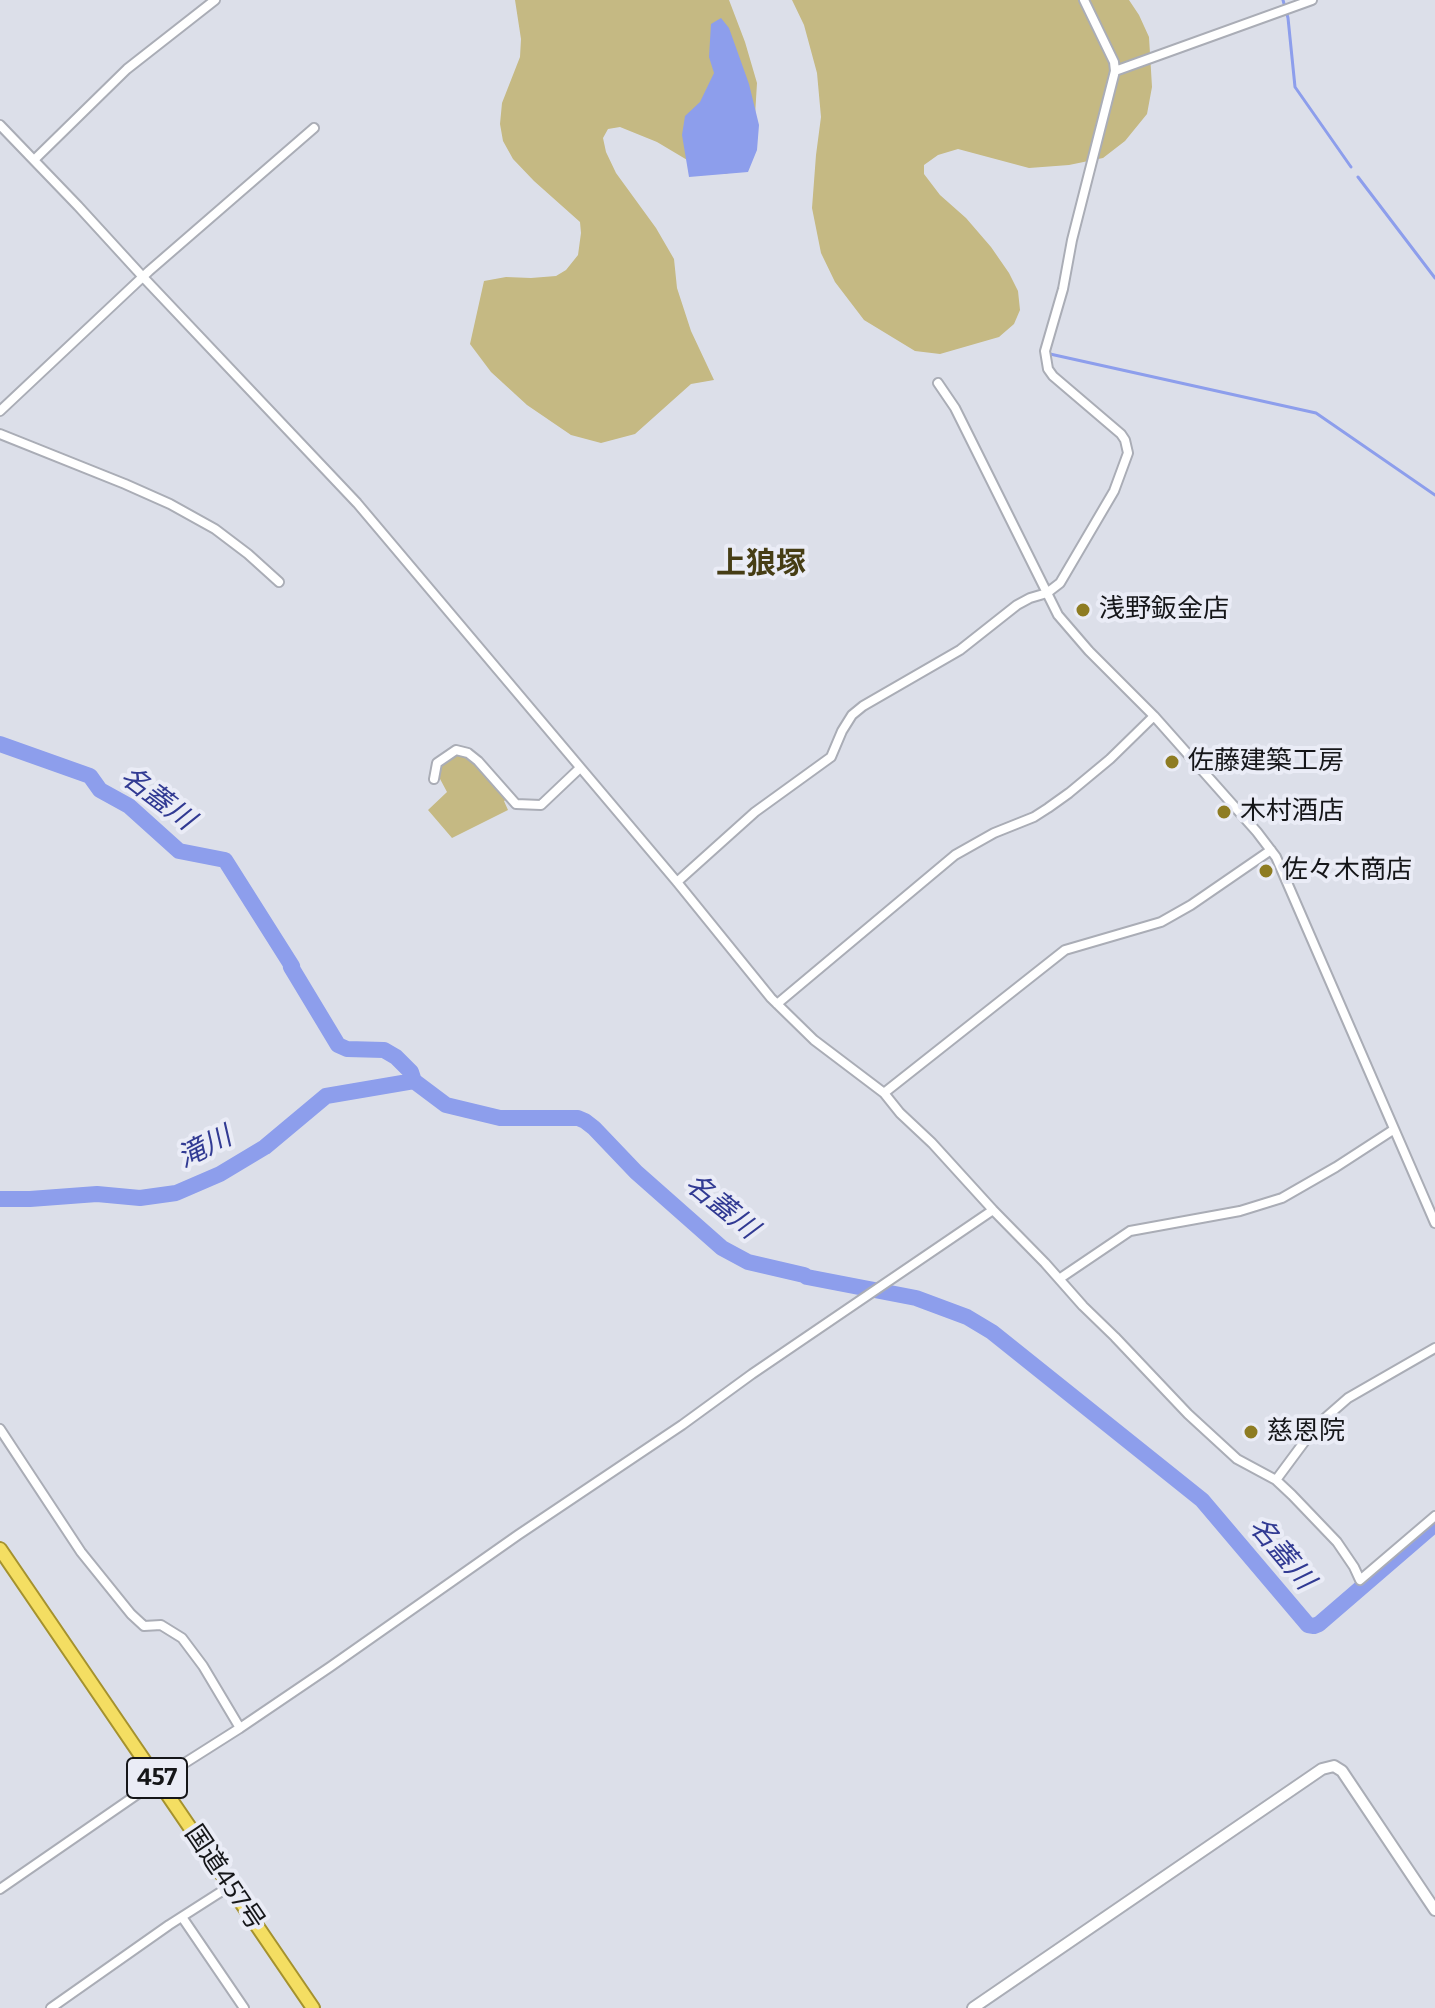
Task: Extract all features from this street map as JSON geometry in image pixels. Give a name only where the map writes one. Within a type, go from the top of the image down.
[{"type":"highway","name":"国道457号","points":[[0,1549],[313,2008]]},
{"type":"street","points":[[34,160],[127,69],[215,0]]},
{"type":"street","points":[[677,882],[777,795],[831,757],[852,715],[863,706],[960,650],[1017,605],[1047,593],[1060,583],[1114,491],[1128,453],[1127,445],[1121,434],[1053,376],[1048,369],[1045,351],[1063,289],[1072,240],[1115,71],[1114,62],[1084,0]]},
{"type":"street","points":[[1115,71],[1312,0]]},
{"type":"street","points":[[0,125],[357,503],[777,1004],[814,1040],[884,1093],[1188,1414],[1237,1459],[1276,1480],[1337,1542],[1360,1580],[1435,1516]]},
{"type":"street","points":[[0,411],[143,277],[314,128]]},
{"type":"street","points":[[938,383],[962,421],[1058,615],[1154,716],[1248,822],[1280,864],[1435,1223]]},
{"type":"street","points":[[0,434],[170,504],[215,529],[279,582]]},
{"type":"street","points":[[777,1004],[955,855],[1048,808],[1110,759],[1154,716]]},
{"type":"street","points":[[434,779],[437,763],[456,750],[468,753],[478,761],[516,804],[541,805],[580,768]]},
{"type":"street","points":[[884,1093],[1065,950],[1161,922],[1271,850]]},
{"type":"street","points":[[1059,1279],[1130,1231],[1240,1211],[1282,1198],[1347,1161],[1393,1130]]},
{"type":"street","points":[[0,1889],[158,1780],[240,1728],[993,1210]]},
{"type":"street","points":[[1276,1480],[1316,1426],[1348,1398],[1435,1348]]},
{"type":"street","points":[[0,1429],[81,1552],[144,1626],[161,1625],[182,1638],[203,1666],[240,1728]]},
{"type":"street","points":[[973,2008],[1322,1769],[1334,1766],[1342,1771],[1435,1910]]},
{"type":"street","points":[[51,2008],[230,1886]]},
{"type":"street","points":[[182,1917],[244,2008]]},
{"type":"shaded area","points":[[515,0],[729,0],[757,83],[754,132],[736,171],[725,174],[704,170],[657,142],[620,127],[608,129],[603,138],[616,173],[656,228],[674,259],[677,288],[691,331],[714,380],[691,384],[635,434],[601,443],[571,435],[527,405],[491,372],[470,344],[484,281],[506,277],[556,276],[566,270],[578,255],[581,233],[580,222],[513,159],[503,141],[500,124],[502,103],[520,57],[521,39]]},
{"type":"shaded area","points":[[792,0],[1129,0],[1139,15],[1149,37],[1152,87],[1147,114],[1125,141],[1103,158],[1029,168],[958,149],[938,155],[924,165],[924,174],[940,195],[966,218],[991,247],[1018,291],[1020,310],[1014,324],[999,337],[940,354],[915,351],[864,320],[835,282],[821,253],[812,208],[821,117],[817,73],[804,25]]},
{"type":"shaded area","points":[[466,754],[507,799],[504,801],[508,810],[452,838],[428,810],[447,792],[439,777],[439,767],[456,755]]},
{"type":"water","points":[[721,18],[729,28],[749,84],[759,125],[757,150],[748,172],[689,177],[682,135],[685,116],[700,102],[714,73],[709,57],[711,24]]},
{"type":"waterway","points":[[1283,0],[1288,18],[1295,87],[1351,167]]},
{"type":"waterway","points":[[1358,177],[1435,278]]},
{"type":"waterway","points":[[1050,354],[1316,413],[1435,495]]},
{"type":"waterway","name":"名蓋川","points":[[0,744],[90,776],[100,790],[129,806],[179,851],[225,860],[338,1045],[347,1049],[384,1050],[411,1072],[414,1081],[446,1105],[500,1118],[578,1118],[585,1121],[636,1172],[722,1248],[748,1262],[916,1298],[967,1317],[992,1332],[1202,1500],[1308,1625],[1319,1624],[1435,1524]]},
{"type":"waterway","name":"滝川","points":[[0,1199],[97,1194],[140,1198],[176,1193],[220,1174],[265,1147],[326,1096],[414,1081]]},
{"type":"place","name":"浅野鈑金店","points":[[1083,610]]},
{"type":"place","name":"佐藤建築工房","points":[[1172,762]]},
{"type":"place","name":"木村酒店","points":[[1224,812]]},
{"type":"place","name":"佐々木商店","points":[[1266,871]]},
{"type":"place","name":"慈恩院","points":[[1251,1432]]},
{"type":"district","name":"上狼塚","points":[[761,565]]}]
